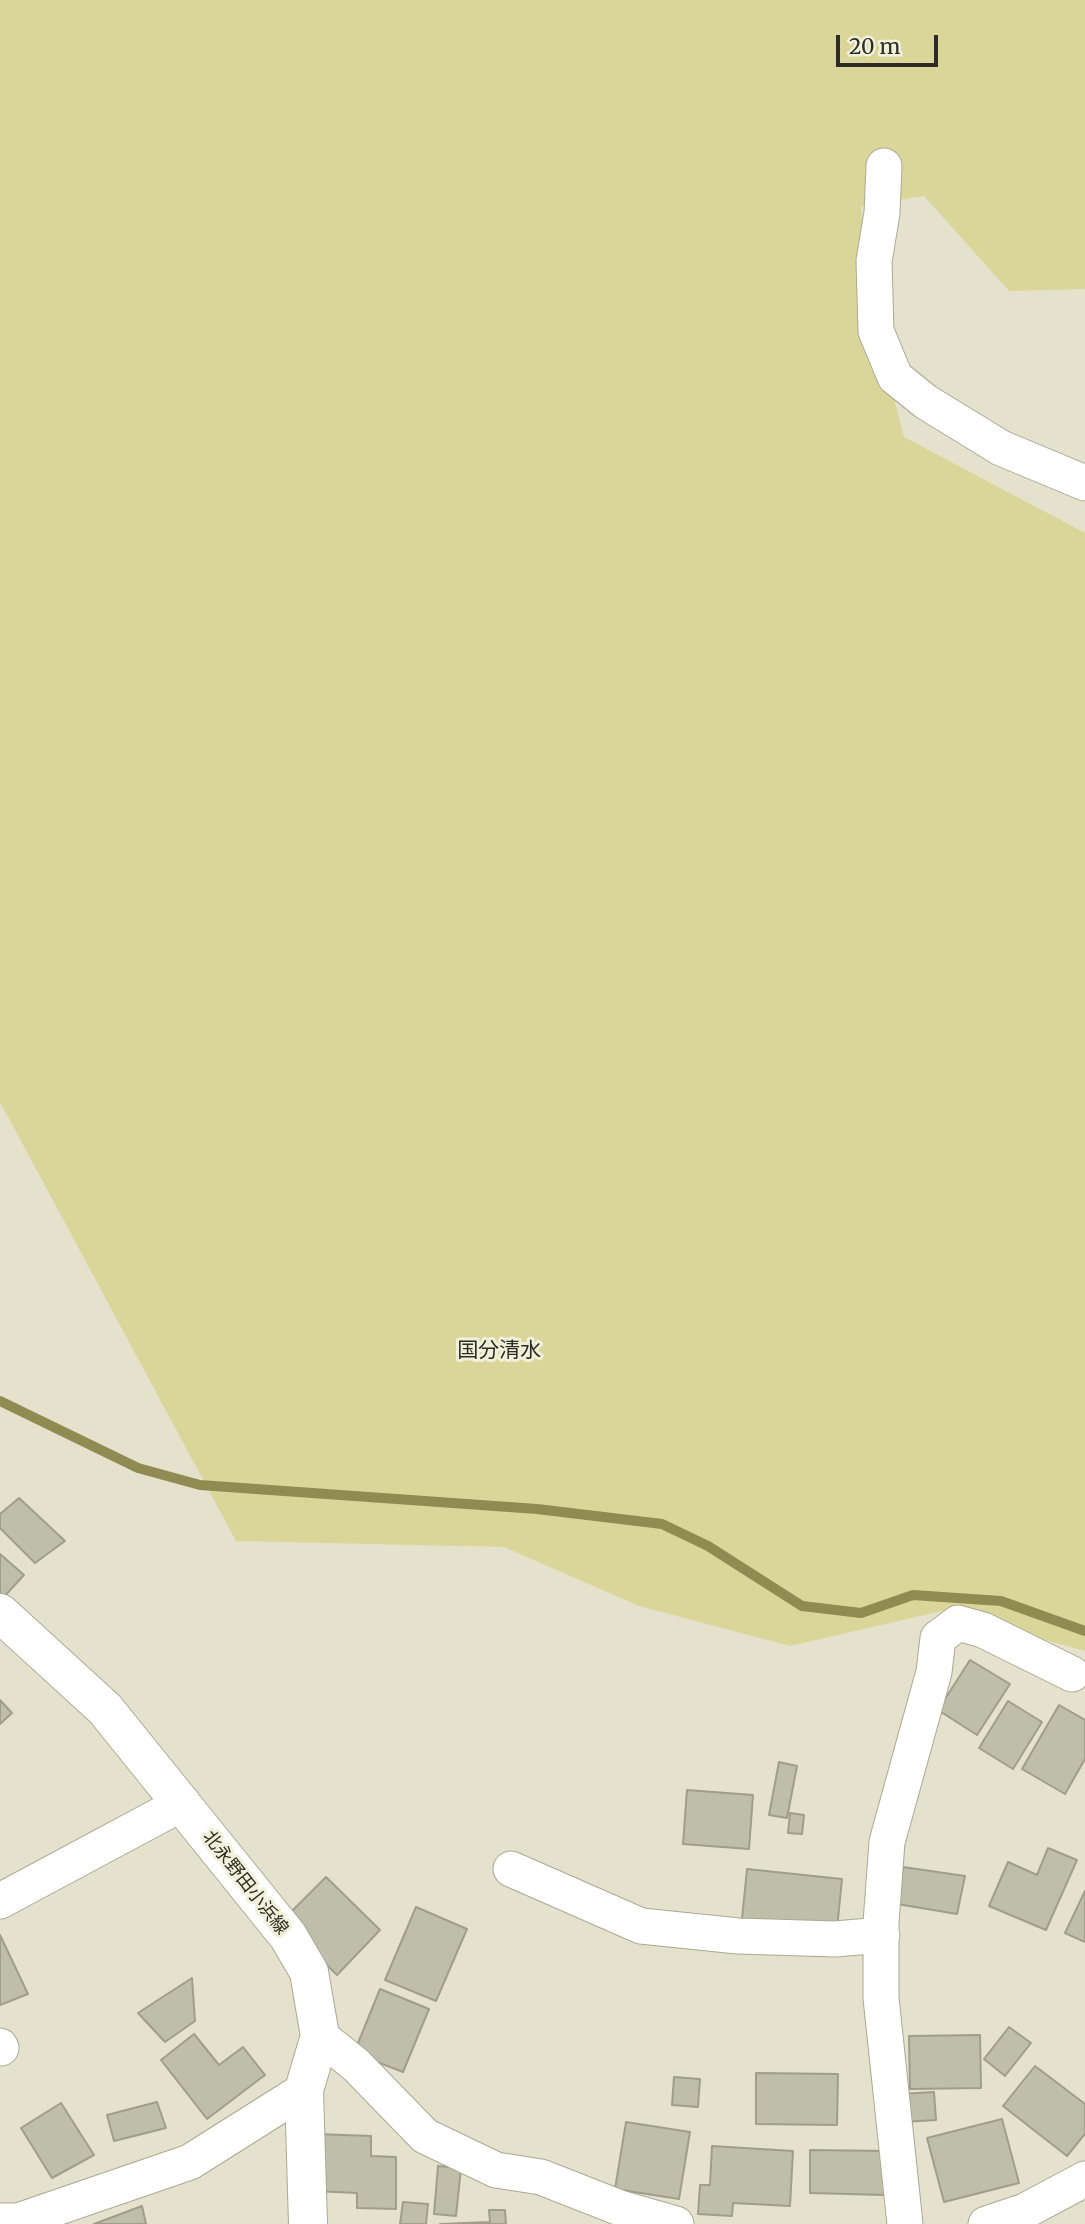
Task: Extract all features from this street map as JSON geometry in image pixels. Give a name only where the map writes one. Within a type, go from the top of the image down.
[{"type":"main road","name":"北永野田小浜線","points":[[3,1621],[105,1709],[288,1936],[309,1972],[320,2036],[304,2090],[308,2224]]},
{"type":"street","points":[[884,166],[882,213],[874,261],[876,331],[895,377],[926,402],[1001,448],[1085,483]]},
{"type":"street","points":[[905,2224],[883,2011],[881,1935],[887,1842],[934,1672],[938,1638],[958,1623],[983,1630],[1072,1674]]},
{"type":"street","points":[[0,1901],[183,1803]]},
{"type":"street","points":[[512,1870],[641,1926],[766,1937],[835,1939],[881,1935]]},
{"type":"street","points":[[320,2036],[356,2065],[425,2136],[496,2170],[541,2177],[620,2208],[676,2224]]},
{"type":"street","points":[[0,2221],[18,2221],[190,2162],[304,2090]]},
{"type":"street","points":[[986,2224],[1025,2211],[1085,2179]]},
{"type":"shaded area","points":[[0,0],[1085,0],[1085,289],[1009,291],[924,196],[861,206],[876,331],[904,437],[1085,533],[1085,1651],[942,1611],[790,1646],[639,1606],[504,1547],[236,1541],[0,1102]]},
{"type":"building","points":[[19,1498],[65,1541],[35,1563],[0,1528],[0,1514]]},
{"type":"building","points":[[0,1554],[24,1575],[1,1600],[0,1599]]},
{"type":"building","points":[[970,1660],[1010,1684],[977,1735],[938,1710]]},
{"type":"building","points":[[0,1700],[12,1713],[0,1724]]},
{"type":"building","points":[[1008,1701],[1042,1722],[1013,1769],[979,1748]]},
{"type":"building","points":[[1059,1705],[1085,1720],[1085,1759],[1065,1794],[1022,1769]]},
{"type":"building","points":[[779,1762],[797,1766],[787,1818],[769,1815]]},
{"type":"building","points":[[687,1790],[753,1795],[749,1849],[683,1844]]},
{"type":"building","points":[[790,1813],[804,1815],[802,1834],[788,1833]]},
{"type":"building","points":[[1048,1848],[1077,1860],[1046,1930],[989,1906],[1008,1862],[1037,1875]]},
{"type":"building","points":[[903,1867],[965,1876],[957,1914],[897,1904]]},
{"type":"building","points":[[747,1869],[842,1879],[837,1929],[742,1919]]},
{"type":"building","points":[[326,1877],[380,1930],[337,1975],[282,1921]]},
{"type":"building","points":[[1085,1891],[1085,1942],[1065,1933]]},
{"type":"building","points":[[416,1907],[467,1929],[436,2001],[385,1980]]},
{"type":"building","points":[[0,1935],[28,1994],[0,2005]]},
{"type":"building","points":[[192,1978],[195,2021],[165,2042],[138,2013]]},
{"type":"building","points":[[380,1989],[429,2009],[403,2072],[354,2053]]},
{"type":"building","points":[[1009,2027],[1031,2043],[1005,2076],[984,2059]]},
{"type":"building","points":[[194,2034],[219,2065],[243,2047],[265,2075],[207,2119],[161,2060]]},
{"type":"building","points":[[980,2035],[981,2088],[910,2089],[909,2036]]},
{"type":"building","points":[[1035,2066],[1085,2104],[1085,2134],[1067,2156],[1003,2106]]},
{"type":"building","points":[[756,2073],[838,2074],[837,2125],[756,2124]]},
{"type":"building","points":[[674,2077],[700,2079],[698,2107],[672,2105]]},
{"type":"building","points":[[934,2092],[936,2120],[902,2122],[901,2094]]},
{"type":"building","points":[[157,2102],[166,2128],[114,2141],[107,2115]]},
{"type":"building","points":[[61,2103],[94,2155],[52,2178],[21,2128]]},
{"type":"building","points":[[1002,2119],[1019,2183],[944,2202],[927,2138]]},
{"type":"building","points":[[626,2122],[690,2132],[679,2199],[615,2189]]},
{"type":"building","points":[[316,2134],[371,2136],[371,2156],[396,2157],[396,2209],[357,2208],[357,2193],[315,2191]]},
{"type":"building","points":[[712,2146],[793,2151],[790,2206],[733,2203],[732,2216],[698,2214],[700,2185],[710,2185]]},
{"type":"building","points":[[810,2150],[885,2151],[884,2195],[810,2193]]},
{"type":"building","points":[[438,2166],[461,2168],[456,2216],[434,2214]]},
{"type":"building","points":[[403,2202],[428,2204],[426,2224],[400,2224]]},
{"type":"building","points":[[142,2206],[146,2224],[94,2224]]},
{"type":"building","points":[[489,2210],[505,2210],[506,2224],[440,2224],[490,2222]]},
{"type":"waterway","points":[[0,1401],[138,1468],[200,1485],[537,1509],[662,1524],[708,1546],[802,1606],[861,1613],[913,1595],[1001,1601],[1085,1631]]},
{"type":"district","name":"国分清水","points":[[499,1351]]}]
